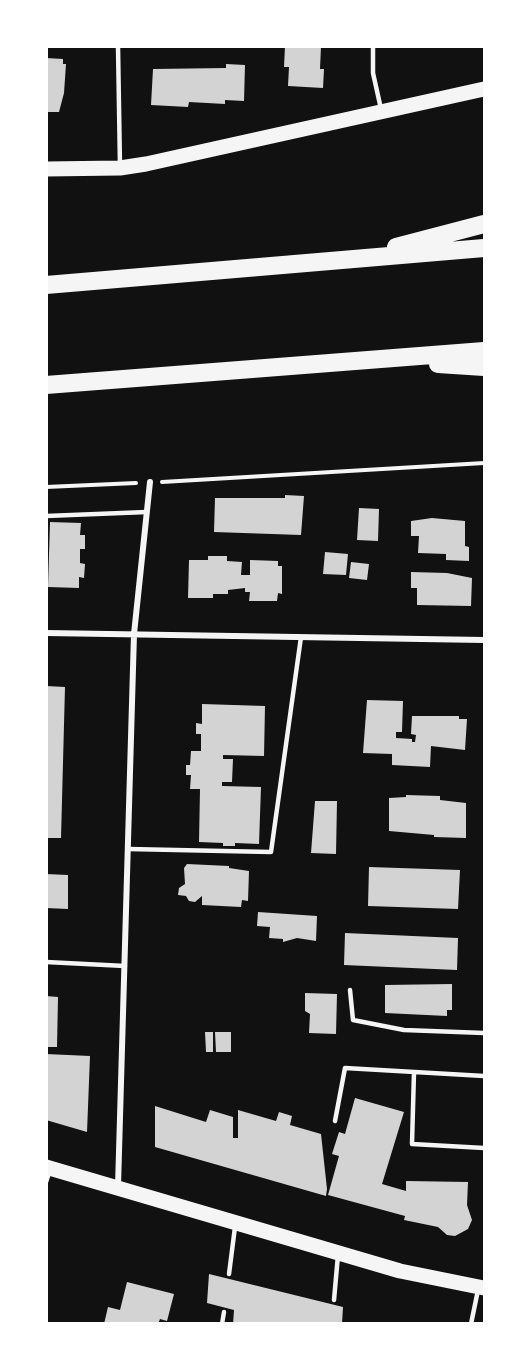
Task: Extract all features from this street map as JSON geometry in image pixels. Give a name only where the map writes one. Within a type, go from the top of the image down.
[{"type":"highway","points":[[345,260],[484,224]]},
{"type":"highway","points":[[46,285],[484,248]]},
{"type":"highway","points":[[46,385],[484,351]]},
{"type":"highway","points":[[367,361],[484,367]]},
{"type":"main road","points":[[46,169],[120,168],[484,89]]},
{"type":"main road","points":[[48,1173],[118,1190],[400,1271],[482,1288]]},
{"type":"street","points":[[118,1190],[134,634],[150,482]]},
{"type":"street","points":[[46,633],[484,640]]},
{"type":"lane","points":[[118,46],[120,168]]},
{"type":"lane","points":[[373,46],[373,73],[382,111]]},
{"type":"lane","points":[[46,516],[147,512]]},
{"type":"lane","points":[[128,849],[271,852],[301,637]]},
{"type":"lane","points":[[46,962],[125,966]]},
{"type":"lane","points":[[350,990],[353,1020],[404,1030],[484,1033]]},
{"type":"lane","points":[[335,1121],[345,1068],[484,1076]]},
{"type":"lane","points":[[414,1072],[412,1144],[484,1148]]},
{"type":"lane","points":[[229,1274],[236,1224]]},
{"type":"lane","points":[[333,1300],[338,1253]]},
{"type":"lane","points":[[471,1323],[482,1288]]},
{"type":"lane","points":[[222,1323],[224,1312]]},
{"type":"path","points":[[46,487],[484,463]]},
{"type":"building","points":[[285,46],[321,46],[320,69],[324,69],[323,88],[288,86],[289,67],[284,67]]},
{"type":"building","points":[[46,58],[63,59],[63,64],[66,64],[64,93],[59,112],[46,112]]},
{"type":"building","points":[[226,64],[245,65],[244,101],[225,100],[225,104],[189,102],[188,107],[151,105],[153,69],[226,68]]},
{"type":"building","points":[[285,495],[304,496],[301,535],[214,532],[215,498],[285,498]]},
{"type":"building","points":[[359,508],[379,509],[378,541],[357,540]]},
{"type":"building","points":[[432,518],[465,521],[465,546],[469,547],[469,561],[446,560],[446,554],[418,553],[419,536],[411,536],[411,521]]},
{"type":"building","points":[[50,522],[81,523],[80,535],[85,535],[85,549],[80,549],[80,563],[85,564],[84,578],[79,577],[79,588],[48,587]]},
{"type":"building","points":[[325,552],[348,554],[346,575],[323,574]]},
{"type":"building","points":[[208,556],[227,556],[227,561],[242,562],[241,575],[250,575],[250,560],[278,561],[278,566],[282,566],[282,594],[278,593],[277,601],[249,601],[250,592],[245,592],[245,588],[228,590],[228,594],[213,594],[213,598],[188,598],[189,560],[208,560]]},
{"type":"building","points":[[351,562],[369,564],[367,580],[349,578]]},
{"type":"building","points":[[411,572],[447,573],[472,578],[471,606],[417,605],[417,588],[411,588]]},
{"type":"building","points":[[46,686],[65,687],[61,838],[46,838]]},
{"type":"building","points":[[367,700],[403,701],[402,732],[396,732],[396,738],[412,739],[412,742],[415,742],[416,735],[411,734],[412,716],[459,716],[459,719],[467,719],[465,750],[431,746],[430,767],[392,765],[392,754],[363,753]]},
{"type":"building","points":[[202,704],[265,706],[264,756],[223,755],[223,759],[233,759],[232,782],[222,782],[222,786],[261,787],[259,844],[235,843],[235,846],[223,846],[223,843],[199,842],[200,789],[190,789],[191,775],[186,775],[186,765],[190,765],[191,751],[201,751],[201,734],[196,734],[196,723],[202,724]]},
{"type":"building","points":[[406,795],[440,796],[440,800],[466,803],[466,838],[434,837],[434,835],[389,831],[389,798],[406,797]]},
{"type":"building","points":[[315,801],[337,801],[336,854],[311,853]]},
{"type":"building","points":[[187,864],[229,866],[229,868],[249,871],[248,901],[242,900],[241,907],[202,905],[202,896],[195,902],[189,901],[186,896],[178,895],[179,888],[185,884],[184,868]]},
{"type":"building","points":[[369,867],[460,870],[458,909],[368,906]]},
{"type":"building","points":[[46,874],[68,875],[68,909],[46,908]]},
{"type":"building","points":[[258,912],[317,916],[316,941],[297,938],[283,942],[283,939],[269,938],[270,927],[257,926]]},
{"type":"building","points":[[345,933],[458,938],[457,970],[344,965]]},
{"type":"building","points":[[452,984],[452,1010],[447,1010],[447,1016],[385,1013],[385,985]]},
{"type":"building","points":[[305,993],[337,994],[336,1034],[309,1033],[310,1014],[305,1011]]},
{"type":"building","points":[[46,996],[58,997],[57,1047],[46,1047]]},
{"type":"building","points":[[205,1032],[213,1032],[213,1052],[206,1052]]},
{"type":"building","points":[[215,1032],[231,1032],[231,1052],[216,1052]]},
{"type":"building","points":[[46,1054],[90,1056],[87,1132],[46,1120]]},
{"type":"building","points":[[355,1098],[404,1112],[382,1184],[406,1191],[406,1181],[468,1182],[467,1205],[472,1220],[468,1229],[455,1236],[447,1235],[438,1227],[404,1220],[405,1216],[328,1195],[339,1156],[332,1154],[339,1132],[345,1134]]},
{"type":"building","points":[[155,1106],[206,1122],[210,1110],[233,1117],[233,1138],[238,1138],[238,1110],[276,1121],[279,1112],[292,1116],[290,1125],[321,1134],[326,1196],[155,1147]]},
{"type":"building","points":[[209,1274],[343,1307],[342,1324],[233,1324],[234,1310],[207,1303]]},
{"type":"building","points":[[127,1282],[174,1294],[167,1321],[160,1319],[158,1324],[104,1324],[108,1307],[120,1310]]}]
